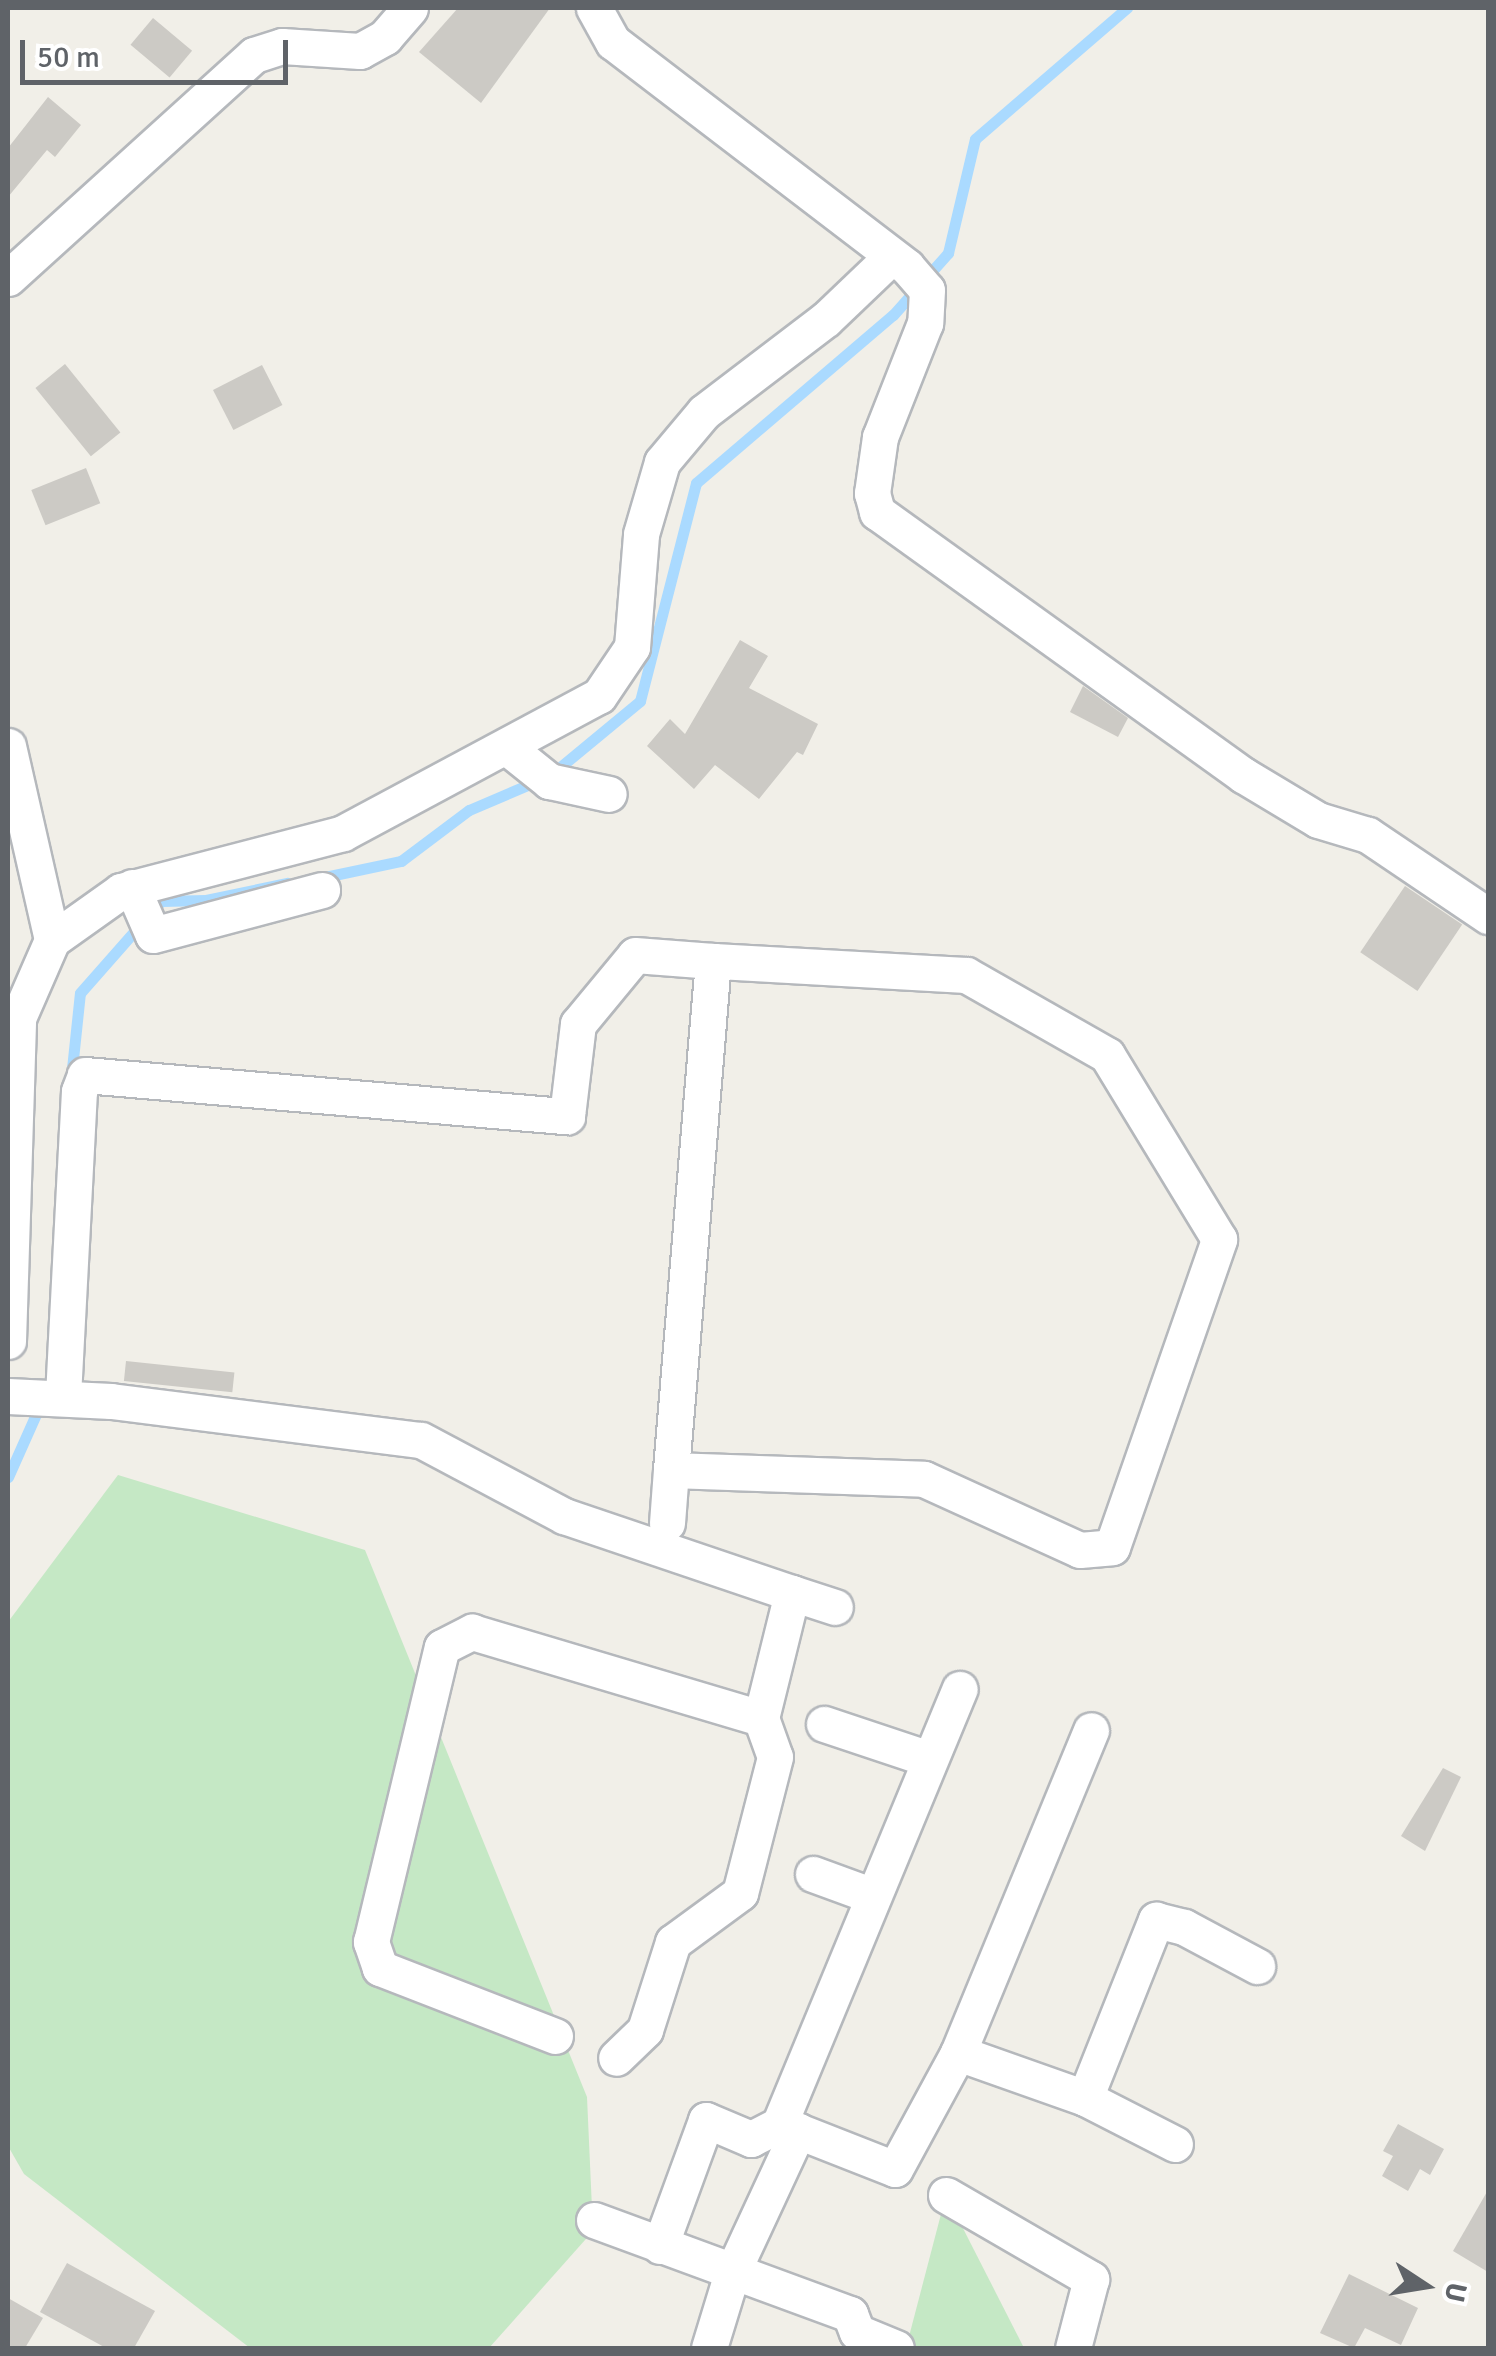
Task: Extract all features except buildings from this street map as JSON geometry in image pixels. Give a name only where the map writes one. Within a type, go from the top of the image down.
[{"type":"street","points":[[8,278],[254,55],[282,46],[360,51],[386,38],[410,8]]},
{"type":"street","points":[[594,8],[613,42],[909,271],[925,324],[880,437],[872,493],[877,512],[1243,775],[1318,820],[1368,835],[1488,916]]},
{"type":"street","points":[[140,908],[527,764],[615,680],[632,647],[641,534],[662,462],[704,412],[826,319],[909,271]]},
{"type":"street","points":[[8,746],[52,940]]},
{"type":"street","points":[[527,764],[609,794]]},
{"type":"street","points":[[8,1340],[18,1018],[52,940],[85,911],[322,890]]},
{"type":"street","points":[[64,1396],[79,1090],[85,1075],[567,1116],[578,1024],[635,956],[966,975],[1107,1054],[1219,1240],[1112,1547],[1080,1550],[924,1479],[670,1470]]},
{"type":"street","points":[[666,1522],[713,961]]},
{"type":"street","points":[[12,1395],[64,1396],[422,1440],[564,1516],[835,1606]]},
{"type":"street","points":[[616,2058],[645,2030],[673,1942],[740,1893],[775,1757],[762,1718],[792,1592]]},
{"type":"street","points":[[555,2036],[380,1968],[371,1942],[442,1647],[472,1632],[762,1718]]},
{"type":"street","points":[[710,2348],[732,2273],[926,1758],[960,1689]]},
{"type":"street","points":[[824,1724],[926,1758]]},
{"type":"street","points":[[894,2169],[958,2052],[1090,1730]]},
{"type":"street","points":[[813,1874],[874,1896]]},
{"type":"street","points":[[1085,2098],[1156,1920],[1184,1927],[1257,1966]]},
{"type":"street","points":[[958,2052],[1085,2098],[1174,2144]]},
{"type":"street","points":[[660,2246],[706,2120],[751,2139],[788,2128],[938,2190],[1091,2279],[1073,2348]]},
{"type":"street","points":[[594,2220],[850,2314],[857,2332],[896,2348]]},
{"type":"green space","points":[[118,1475],[365,1550],[587,2097],[593,2231],[489,2348],[250,2348],[24,2174],[8,2146],[8,1622]]},
{"type":"green space","points":[[946,2195],[1024,2348],[906,2348]]},
{"type":"waterway","points":[[553,773],[640,701],[696,483],[893,315],[948,253],[975,139],[1127,8]]},
{"type":"waterway","points":[[320,878],[401,861],[469,810],[537,781]]},
{"type":"waterway","points":[[71,1078],[80,993],[161,901],[206,900],[287,883]]},
{"type":"waterway","points":[[8,1477],[41,1403]]}]
